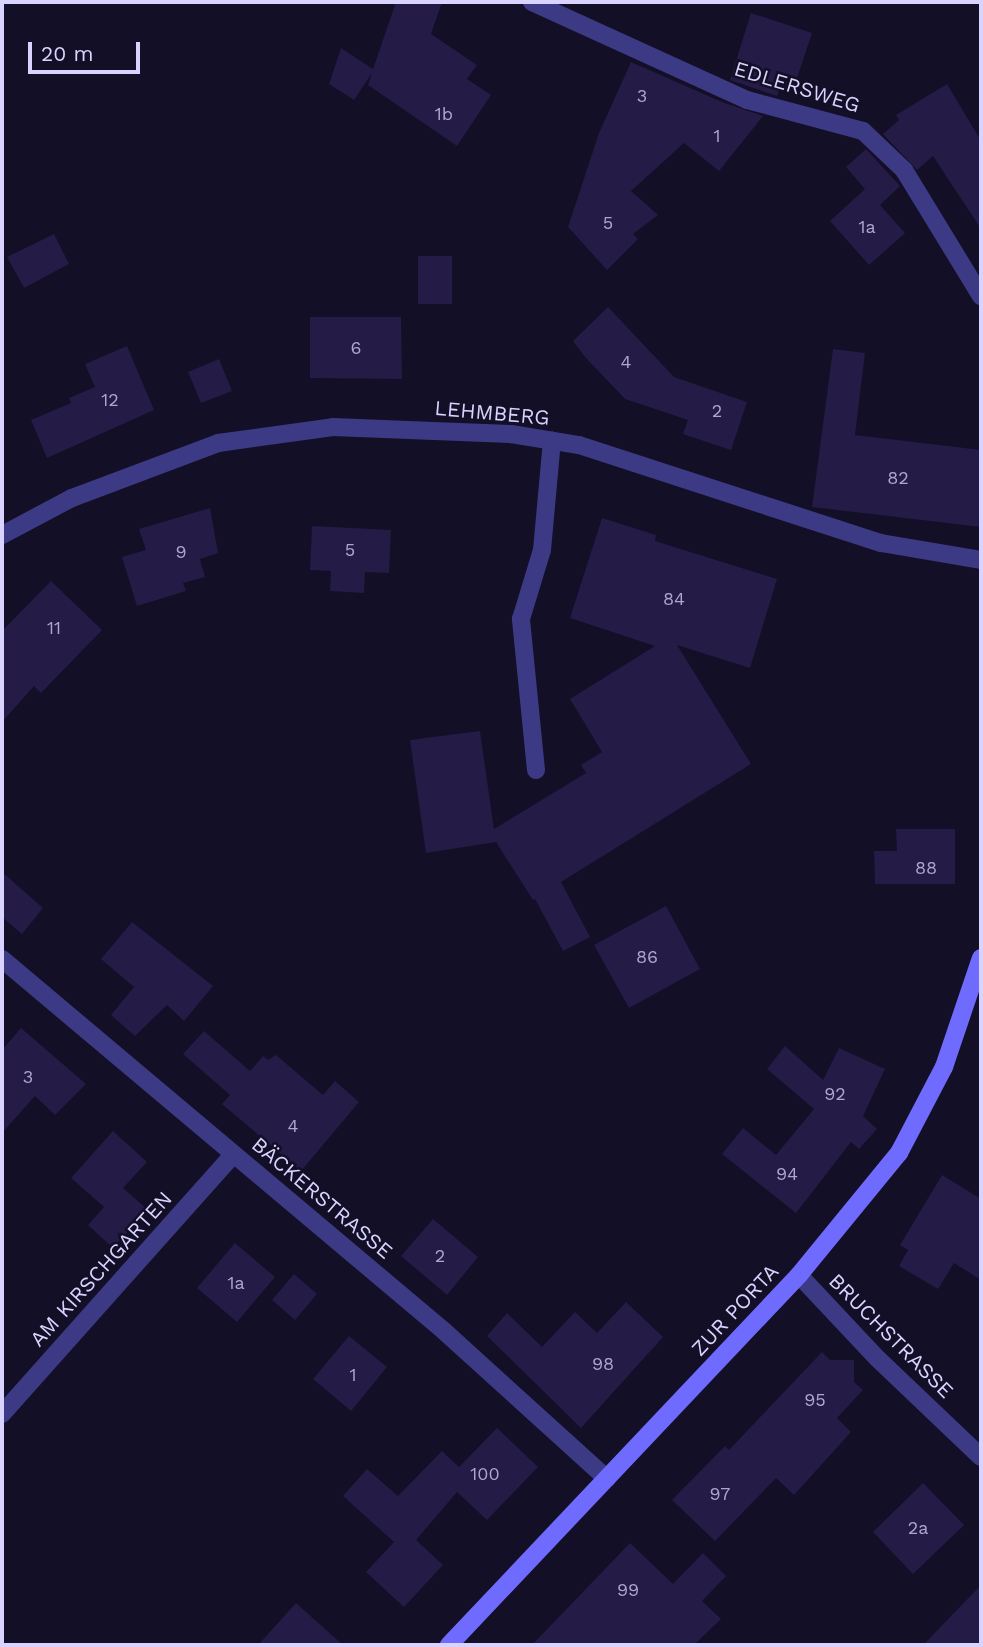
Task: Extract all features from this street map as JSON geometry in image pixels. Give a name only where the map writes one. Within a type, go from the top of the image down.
[{"type":"main road","name":"ZUR PORTA","points":[[449,1645],[799,1276],[899,1153],[944,1067],[981,958]]},
{"type":"street","name":"EDLERSWEG","points":[[533,2],[747,100],[863,131],[904,170],[981,296]]},
{"type":"street","name":"LEHMBERG","points":[[2,535],[72,498],[218,443],[333,427],[511,434],[579,444],[881,543],[981,560]]},
{"type":"street","points":[[536,769],[521,619],[542,550],[552,440]]},
{"type":"street","name":"BÄCKERSTRASSE","points":[[2,959],[444,1331],[607,1479]]},
{"type":"street","name":"AM KIRSCHGARTEN","points":[[2,1414],[234,1154]]},
{"type":"street","name":"BRUCHSTRASSE","points":[[799,1276],[878,1359],[981,1457]]},
{"type":"building","points":[[396,2],[442,2],[431,34],[477,65],[467,79],[491,95],[457,146],[368,85],[372,73],[354,100],[329,84],[341,48],[373,69]]},
{"type":"building","points":[[751,13],[812,33],[793,90],[780,86],[777,96],[730,80]]},
{"type":"building","points":[[631,62],[722,102],[763,116],[719,171],[684,143],[631,191],[658,215],[633,234],[638,239],[607,270],[568,227],[599,133]]},
{"type":"building","points":[[947,84],[981,141],[981,229],[933,156],[917,170],[883,134],[899,120],[896,115]]},
{"type":"building","points":[[866,149],[900,186],[880,205],[905,233],[869,265],[830,221],[865,189],[846,167]]},
{"type":"building","points":[[54,234],[69,264],[24,288],[7,257]]},
{"type":"building","points":[[418,256],[452,256],[452,304],[418,304]]},
{"type":"building","points":[[608,307],[674,377],[747,402],[731,450],[683,434],[688,420],[625,399],[585,357],[573,341]]},
{"type":"building","points":[[310,317],[401,317],[402,379],[310,378]]},
{"type":"building","points":[[127,346],[154,410],[47,458],[31,420],[71,403],[69,398],[95,387],[85,364]]},
{"type":"building","points":[[833,349],[865,353],[855,435],[981,450],[981,527],[812,507]]},
{"type":"building","points":[[219,359],[232,391],[201,403],[188,372]]},
{"type":"building","points":[[210,508],[218,553],[200,559],[205,577],[183,583],[186,591],[137,606],[122,557],[146,550],[139,529]]},
{"type":"building","points":[[602,518],[656,535],[655,541],[777,579],[750,668],[677,645],[751,764],[561,882],[590,937],[563,951],[535,899],[533,900],[496,842],[426,853],[410,740],[480,731],[494,829],[586,773],[581,765],[602,752],[570,699],[655,646],[570,618]]},
{"type":"building","points":[[312,526],[391,530],[389,573],[365,572],[364,593],[330,591],[331,571],[310,570]]},
{"type":"building","points":[[51,581],[102,630],[41,693],[34,686],[2,722],[2,631]]},
{"type":"building","points":[[896,829],[955,829],[955,884],[875,884],[874,851],[897,851]]},
{"type":"building","points":[[2,872],[43,908],[22,934],[2,917]]},
{"type":"building","points":[[666,906],[700,969],[629,1008],[594,945]]},
{"type":"building","points":[[132,922],[213,986],[184,1021],[167,1005],[135,1036],[111,1015],[134,987],[101,959]]},
{"type":"building","points":[[21,1028],[86,1084],[55,1115],[35,1096],[2,1133],[2,1050]]},
{"type":"building","points":[[204,1031],[250,1071],[263,1056],[268,1060],[276,1055],[323,1095],[335,1081],[359,1102],[301,1171],[222,1104],[230,1095],[183,1054]]},
{"type":"building","points":[[785,1046],[823,1080],[839,1048],[885,1069],[863,1116],[877,1129],[859,1149],[851,1142],[796,1213],[722,1154],[743,1128],[776,1155],[814,1109],[767,1069]]},
{"type":"building","points":[[113,1131],[147,1162],[123,1188],[148,1210],[113,1248],[88,1225],[104,1207],[71,1178]]},
{"type":"building","points":[[942,1175],[981,1199],[981,1280],[954,1263],[938,1289],[899,1266],[908,1250],[900,1245]]},
{"type":"building","points":[[433,1219],[478,1257],[447,1295],[401,1256]]},
{"type":"building","points":[[235,1243],[275,1277],[237,1322],[197,1288]]},
{"type":"building","points":[[294,1274],[317,1294],[295,1320],[272,1300]]},
{"type":"building","points":[[626,1302],[663,1337],[581,1428],[487,1336],[507,1313],[542,1347],[575,1312],[597,1333]]},
{"type":"building","points":[[349,1336],[387,1367],[351,1411],[313,1379]]},
{"type":"building","points":[[822,1352],[830,1360],[854,1360],[854,1382],[863,1390],[837,1418],[851,1432],[794,1495],[776,1478],[715,1541],[672,1500],[725,1446],[729,1450]]},
{"type":"building","points":[[497,1428],[538,1467],[487,1520],[457,1492],[416,1540],[443,1565],[404,1607],[366,1572],[394,1542],[343,1496],[367,1469],[398,1496],[442,1451],[459,1467]]},
{"type":"building","points":[[923,1483],[964,1525],[913,1574],[873,1532]]},
{"type":"building","points":[[630,1543],[673,1584],[703,1553],[726,1576],[702,1601],[721,1619],[694,1645],[532,1645]]},
{"type":"building","points":[[981,1585],[981,1645],[923,1645]]},
{"type":"building","points":[[296,1603],[343,1645],[258,1645]]}]
